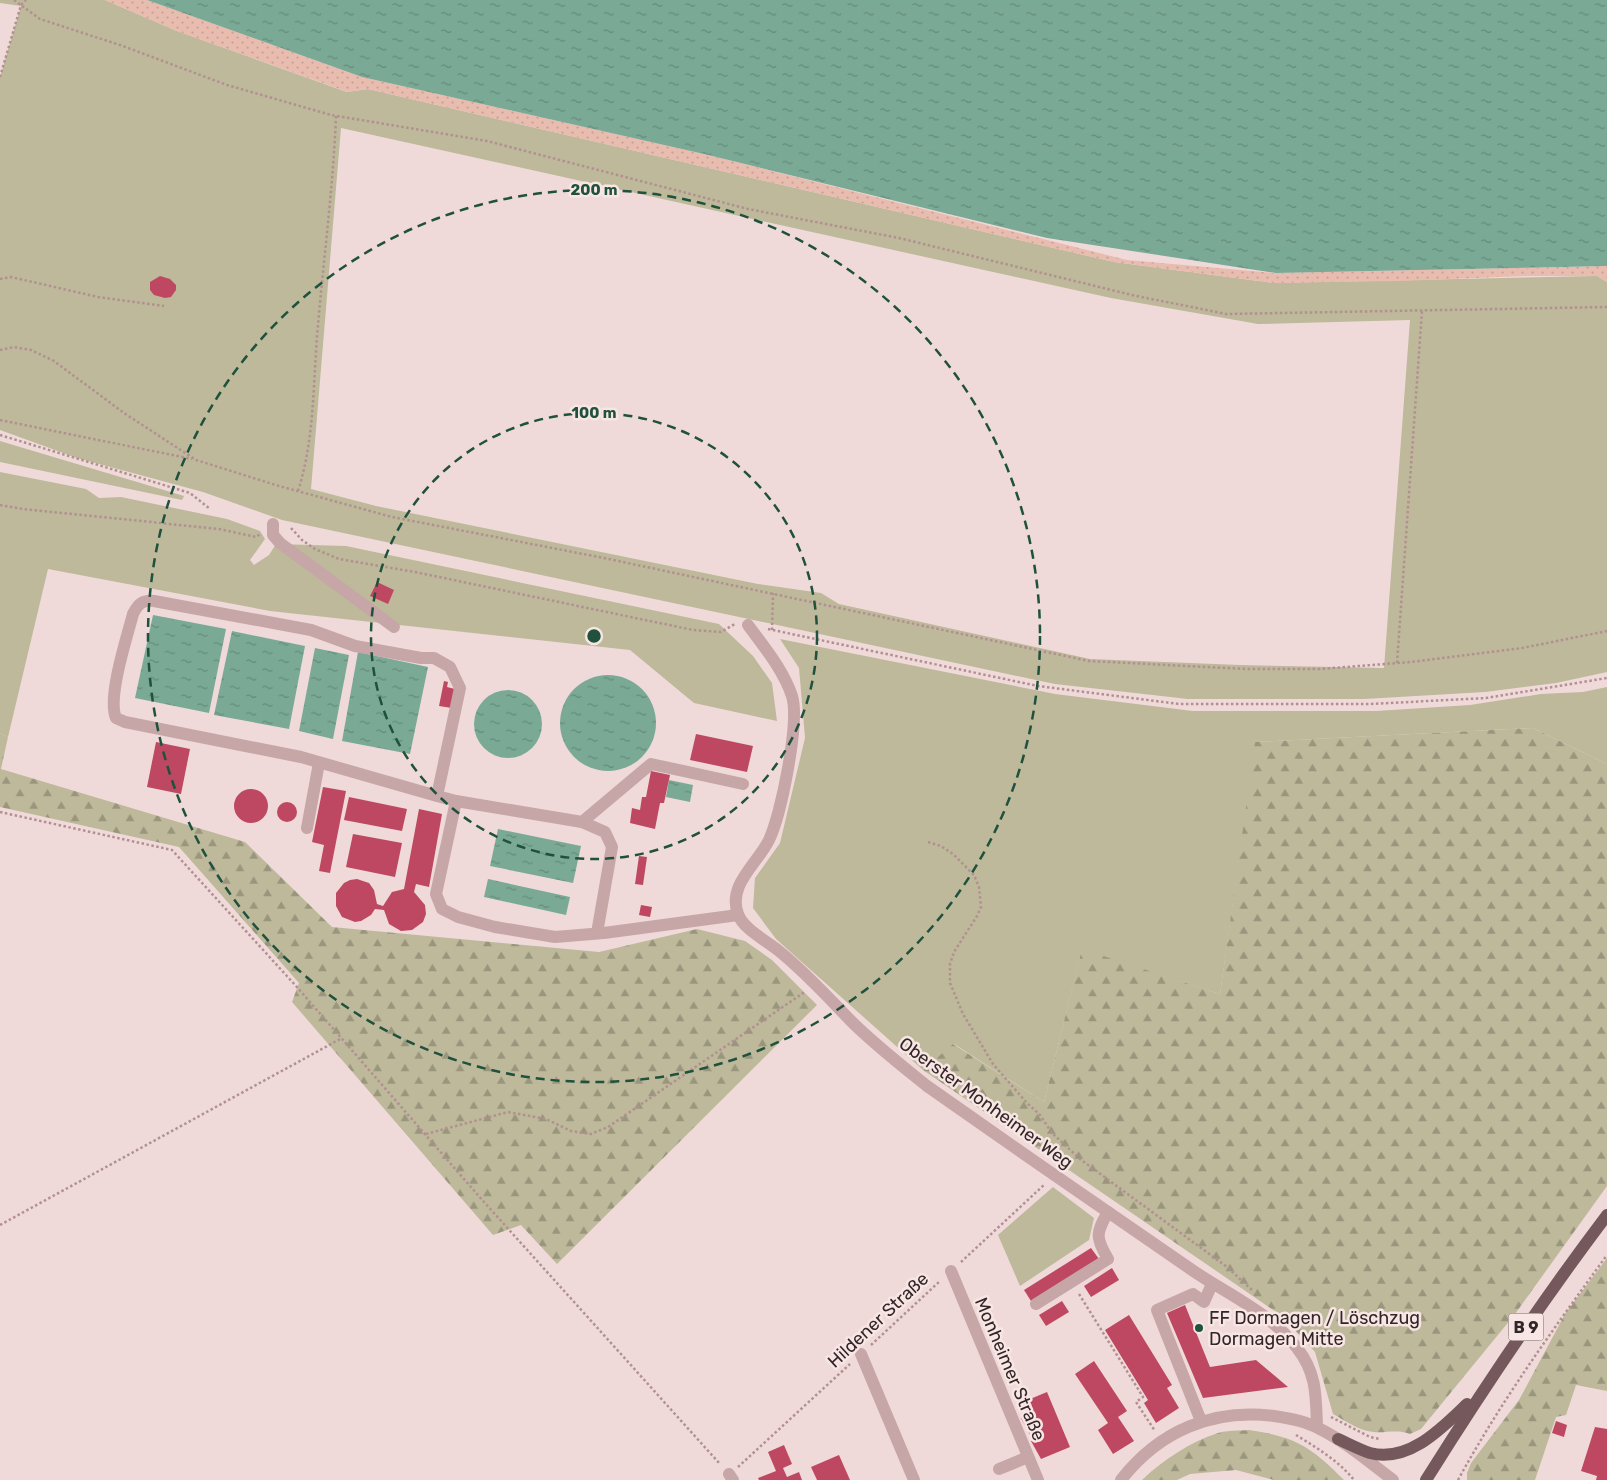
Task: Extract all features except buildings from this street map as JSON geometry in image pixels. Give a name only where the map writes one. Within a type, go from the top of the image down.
[{"type":"main road","name":"B 9","points":[[1426,1480],[1482,1388],[1569,1265],[1607,1216]]},
{"type":"main road","points":[[1338,1439],[1370,1453],[1383,1454],[1414,1447],[1451,1420],[1482,1388]]},
{"type":"street","points":[[273,524],[273,535],[280,543],[394,626]]},
{"type":"street","points":[[437,796],[460,688],[450,667],[434,658],[421,658],[355,646],[311,630],[154,601],[146,600],[138,604],[133,614],[114,692],[112,710],[116,718],[125,722],[319,762],[437,796],[456,801],[582,822],[605,832],[612,847],[597,933]]},
{"type":"street","points":[[456,801],[436,894],[442,909],[458,917],[496,927],[556,937],[738,915],[735,899],[740,882],[768,841],[779,814],[793,730],[792,697],[778,667],[742,624]]},
{"type":"street","points":[[307,828],[319,762]]},
{"type":"street","points":[[582,822],[650,764],[743,784]]},
{"type":"street","name":"Oberster Monheimer Weg","points":[[738,915],[751,930],[817,984],[850,1020],[890,1056],[928,1086],[1212,1284],[1278,1326],[1298,1348],[1312,1374],[1318,1401],[1316,1427]]},
{"type":"street","points":[[1036,1304],[1108,1258],[1098,1237],[1099,1229],[1108,1212]]},
{"type":"street","name":"Monheimer Straße","points":[[951,1271],[1038,1480]]},
{"type":"street","points":[[1201,1421],[1157,1310],[1193,1294],[1204,1302],[1212,1284]]},
{"type":"street","points":[[861,1354],[914,1480]]},
{"type":"street","points":[[1121,1480],[1150,1450],[1162,1442],[1201,1421],[1238,1413],[1287,1418],[1316,1427],[1338,1439],[1393,1480]]},
{"type":"street","points":[[999,1469],[1028,1457]]},
{"type":"path","points":[[14,0],[40,20],[120,45],[227,85],[336,116],[487,141],[748,208],[899,238],[1122,293],[1226,314],[1607,307]]},
{"type":"path","points":[[0,77],[21,5],[26,0]]},
{"type":"path","points":[[298,491],[305,468],[312,416],[317,336],[332,195],[336,116]]},
{"type":"path","points":[[0,279],[11,277],[98,297],[164,306]]},
{"type":"path","points":[[1398,663],[1422,310]]},
{"type":"path","points":[[0,350],[14,347],[31,350],[54,361],[124,413],[196,460]]},
{"type":"path","points":[[0,420],[196,460],[392,517],[773,594],[1089,661],[1255,669],[1320,669],[1398,663],[1522,648],[1607,631]]},
{"type":"path","points":[[0,435],[190,493],[210,509]]},
{"type":"path","points":[[0,505],[219,529],[256,537],[273,524]]},
{"type":"path","points":[[291,528],[302,540],[315,549],[339,560],[415,572],[693,630],[721,632],[742,624],[1038,686],[1179,704],[1370,704],[1486,698],[1607,678]]},
{"type":"path","points":[[772,630],[773,594]]},
{"type":"path","points":[[0,812],[172,850],[342,1038],[484,1202],[731,1477]]},
{"type":"path","points":[[928,842],[942,846],[953,854],[974,875],[979,888],[981,907],[978,916],[954,952],[950,964],[950,983],[963,1014],[993,1064],[1040,1115],[1052,1133],[1080,1159],[1227,1267],[1254,1293]]},
{"type":"path","points":[[426,1134],[508,1112],[546,1119],[571,1131],[591,1134],[608,1127],[817,984]]},
{"type":"path","points":[[0,1225],[342,1038]]},
{"type":"path","name":"Hildener Straße","points":[[731,1477],[1055,1174]]},
{"type":"path","points":[[1458,1480],[1478,1444],[1516,1386],[1607,1255]]},
{"type":"path","points":[[1071,1282],[1143,1398],[1136,1402],[1162,1442]]},
{"type":"path","points":[[1290,1432],[1319,1449],[1354,1480]]},
{"type":"green space","points":[[0,0],[105,0],[177,31],[347,92],[368,89],[1114,262],[1274,283],[1597,276],[1607,282],[1607,672],[1556,683],[1485,692],[1364,699],[1188,699],[1055,684],[282,520],[203,492],[77,458],[0,430],[0,77],[21,6],[0,3]],"holes":[[[341,128],[1111,298],[1258,324],[1410,320],[1384,668],[1090,659],[839,604],[821,593],[758,584],[376,506],[311,489]]]},
{"type":"green space","points":[[0,441],[184,496],[182,500],[0,462]]},
{"type":"green space","points":[[0,472],[86,489],[99,498],[121,497],[227,519],[260,531],[265,539],[250,560],[254,565],[269,555],[276,544],[346,546],[719,624],[753,656],[772,683],[777,721],[694,703],[630,650],[270,611],[48,569],[8,737],[0,733]]},
{"type":"green space","points":[[780,639],[1055,694],[1193,711],[1376,711],[1470,705],[1541,694],[1583,692],[1607,687],[1607,764],[1533,728],[1256,742],[1220,994],[1082,950],[1044,1102],[954,1044],[923,1070],[776,939],[753,908],[755,878],[780,843],[805,738],[799,668]]},
{"type":"green space","points":[[1533,728],[1607,764],[1607,1186],[1515,1314],[1421,1429],[1410,1434],[1363,1430],[1333,1414],[1315,1352],[1282,1316],[923,1070],[953,1044],[1044,1102],[1082,949],[1220,994],[1255,742]]},
{"type":"green space","points":[[0,733],[8,737],[1,769],[245,842],[332,927],[599,952],[697,929],[745,941],[772,960],[817,1005],[557,1264],[521,1225],[493,1235],[292,1002],[299,983],[179,847],[0,807]]},
{"type":"green space","points":[[1053,1187],[1094,1218],[1089,1240],[1020,1286],[998,1235]]},
{"type":"green space","points":[[1607,1258],[1607,1391],[1576,1385],[1566,1415],[1556,1417],[1535,1480],[1467,1480],[1467,1473],[1471,1463],[1519,1400],[1565,1314]]},
{"type":"green space","points":[[1249,1430],[1279,1436],[1302,1445],[1322,1459],[1344,1480],[1274,1480],[1236,1470],[1190,1474],[1177,1480],[1142,1480],[1159,1465],[1197,1441],[1222,1432]]},
{"type":"sand","points":[[105,0],[147,0],[362,77],[704,154],[1127,260],[1276,273],[1607,266],[1607,282],[1597,276],[1528,276],[1274,283],[1114,262],[368,89],[348,92],[177,31]]},
{"type":"water","points":[[147,0],[1607,0],[1607,266],[1276,273],[1047,238],[704,154],[362,77]]},
{"type":"water","points":[[153,615],[226,629],[209,713],[135,698]]},
{"type":"water","points":[[232,631],[305,646],[289,729],[214,715]]},
{"type":"water","points":[[315,648],[349,655],[333,739],[299,731]]},
{"type":"water","points":[[358,652],[428,667],[410,754],[342,741]]},
{"type":"water","points":[[608,675],[626,679],[642,689],[652,705],[656,723],[652,741],[642,757],[626,767],[608,771],[590,767],[574,757],[564,741],[560,723],[564,705],[574,689],[590,679]]},
{"type":"water","points":[[508,690],[521,693],[532,700],[539,711],[542,724],[539,737],[532,748],[521,755],[508,758],[495,755],[484,748],[477,737],[474,724],[477,711],[484,700],[495,693]]},
{"type":"water","points":[[669,780],[693,785],[690,802],[666,797]]},
{"type":"water","points":[[498,829],[581,846],[573,883],[490,866]]},
{"type":"water","points":[[488,879],[570,897],[566,915],[484,897]]},
{"type":"place","name":"FF Dormagen / Löschzug Dormagen Mitte","points":[[1199,1328]]}]
